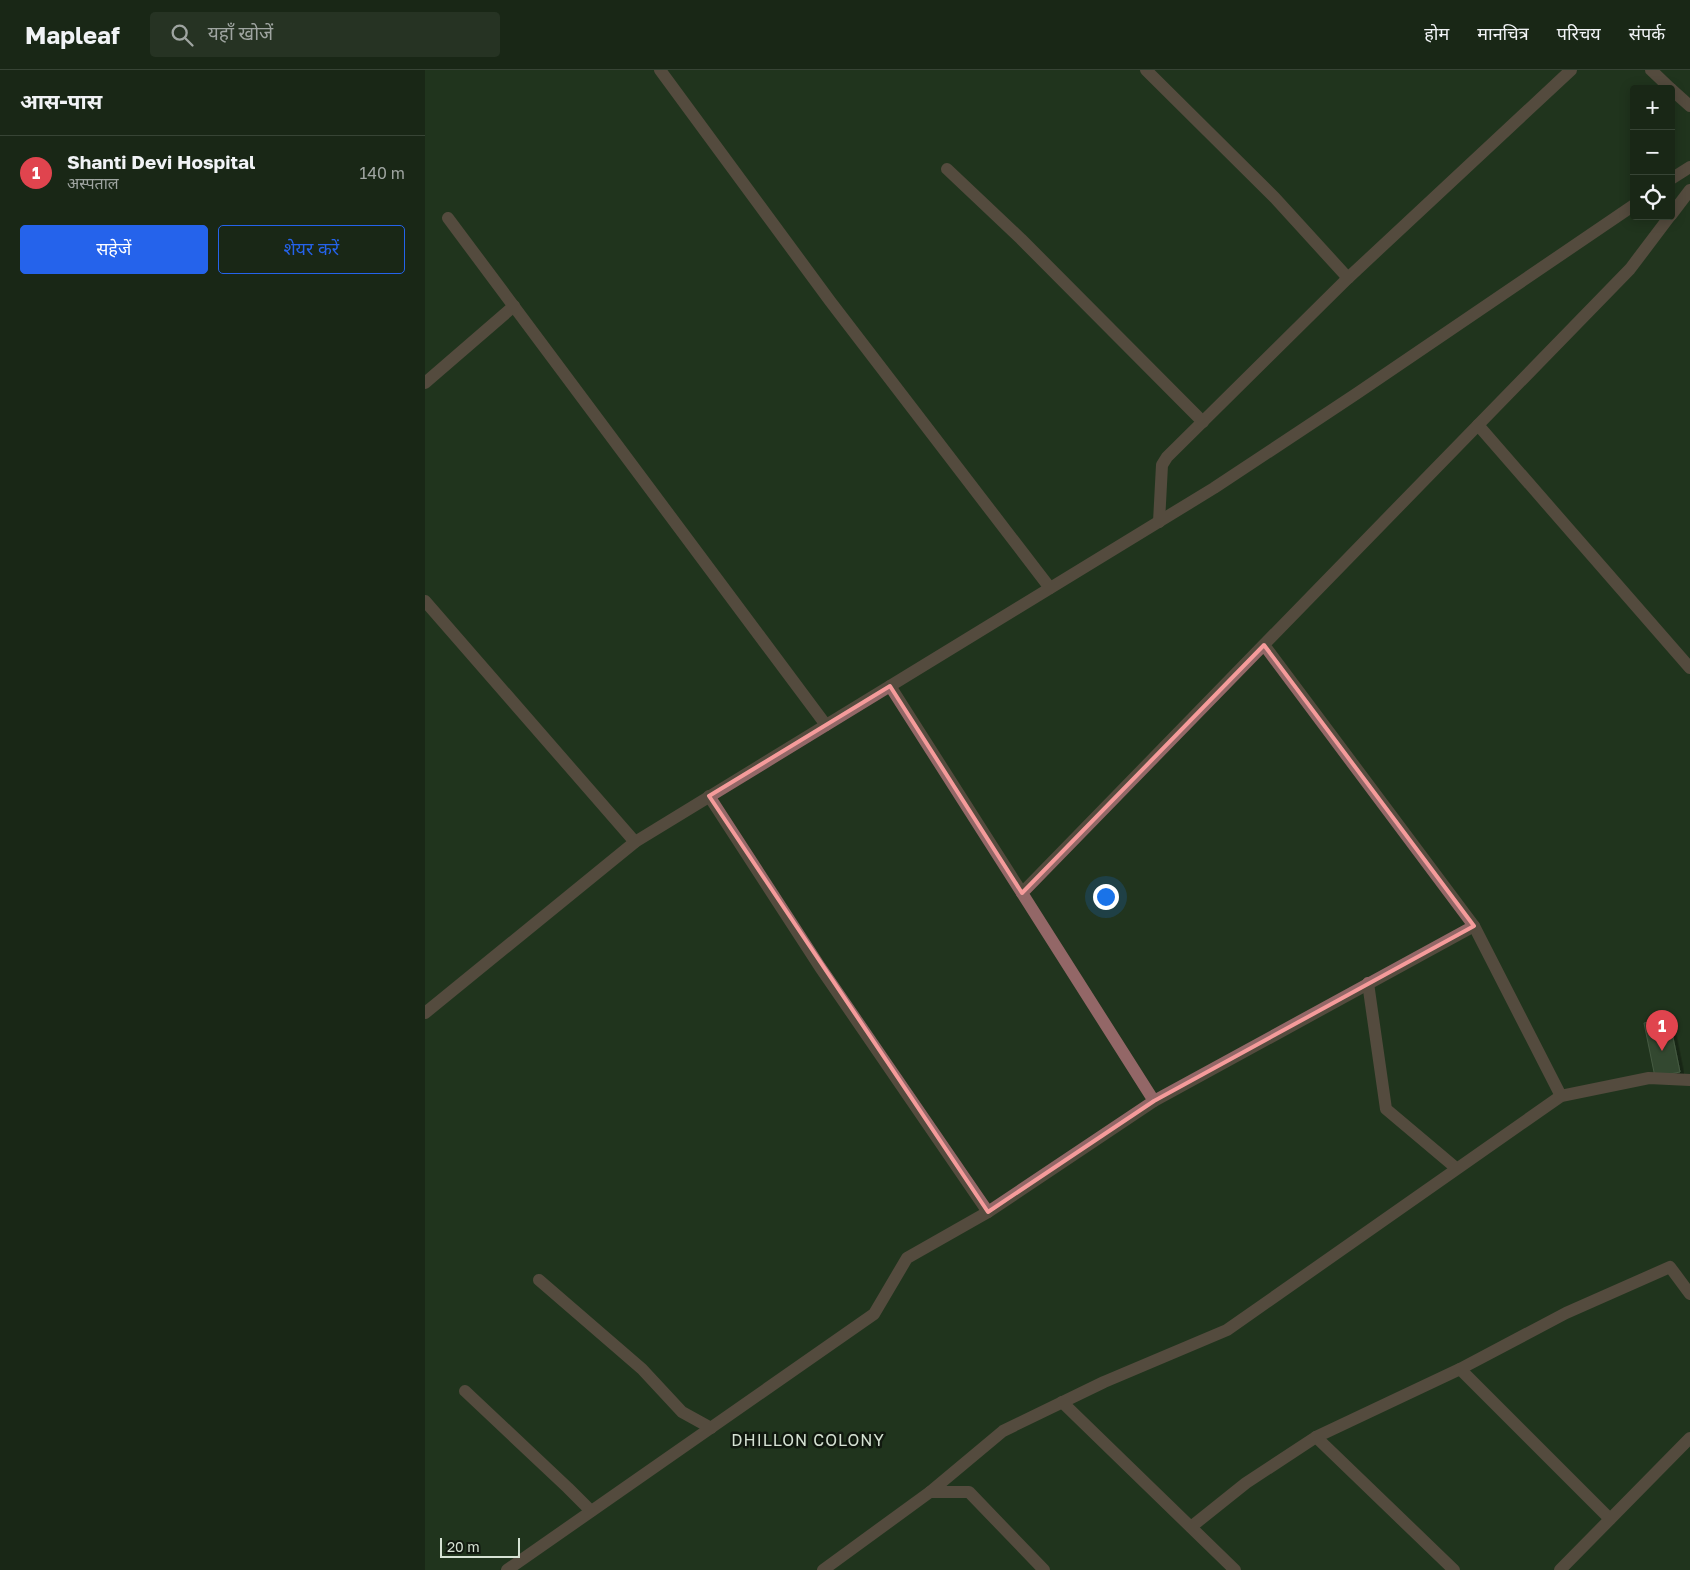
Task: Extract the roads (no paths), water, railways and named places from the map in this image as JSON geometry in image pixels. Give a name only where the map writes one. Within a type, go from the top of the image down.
[{"type":"street","points":[[660,70],[831,301],[1050,588]]},
{"type":"street","points":[[1146,70],[1275,198],[1348,278]]},
{"type":"street","points":[[1159,522],[1162,465],[1167,457],[1348,278],[1571,70]]},
{"type":"street","points":[[1651,70],[1667,85]]},
{"type":"street","points":[[1675,93],[1690,106]]},
{"type":"street","points":[[1675,176],[1690,166]]},
{"type":"street","points":[[947,169],[1021,239],[1203,422]]},
{"type":"street","points":[[1675,210],[1690,190]]},
{"type":"street","points":[[425,1014],[635,842],[1214,488],[1630,208]]},
{"type":"street","points":[[448,218],[826,725]]},
{"type":"street","points":[[1023,893],[1630,269],[1667,220]]},
{"type":"street","points":[[425,383],[514,306]]},
{"type":"street","points":[[1478,425],[1690,668]]},
{"type":"street","points":[[425,601],[635,842]]},
{"type":"street","points":[[1264,645],[1474,926],[1561,1096]]},
{"type":"street","points":[[890,686],[1154,1101]]},
{"type":"street","points":[[709,796],[821,967],[988,1212]]},
{"type":"street","points":[[507,1570],[874,1314],[907,1258],[988,1212],[1154,1101],[1474,926]]},
{"type":"street","points":[[1368,983],[1386,1109],[1456,1168]]},
{"type":"street","points":[[823,1570],[930,1492],[1003,1431],[1104,1382],[1227,1330],[1561,1096],[1649,1078],[1690,1080]]},
{"type":"street","points":[[1191,1528],[1247,1483],[1316,1437],[1460,1368],[1566,1313],[1670,1267],[1690,1294]]},
{"type":"street","points":[[539,1280],[642,1368],[682,1412],[711,1428]]},
{"type":"street","points":[[1460,1368],[1610,1519]]},
{"type":"street","points":[[465,1391],[591,1512]]},
{"type":"street","points":[[1062,1402],[1235,1570]]},
{"type":"street","points":[[1316,1437],[1454,1570]]},
{"type":"street","points":[[1560,1570],[1690,1438]]},
{"type":"street","points":[[930,1492],[969,1492],[1044,1570]]},
{"type":"place","name":"Shanti Devi Hospital","points":[[1662,1051]]},
{"type":"district","name":"DHILLON COLONY","points":[[808,1440]]}]
